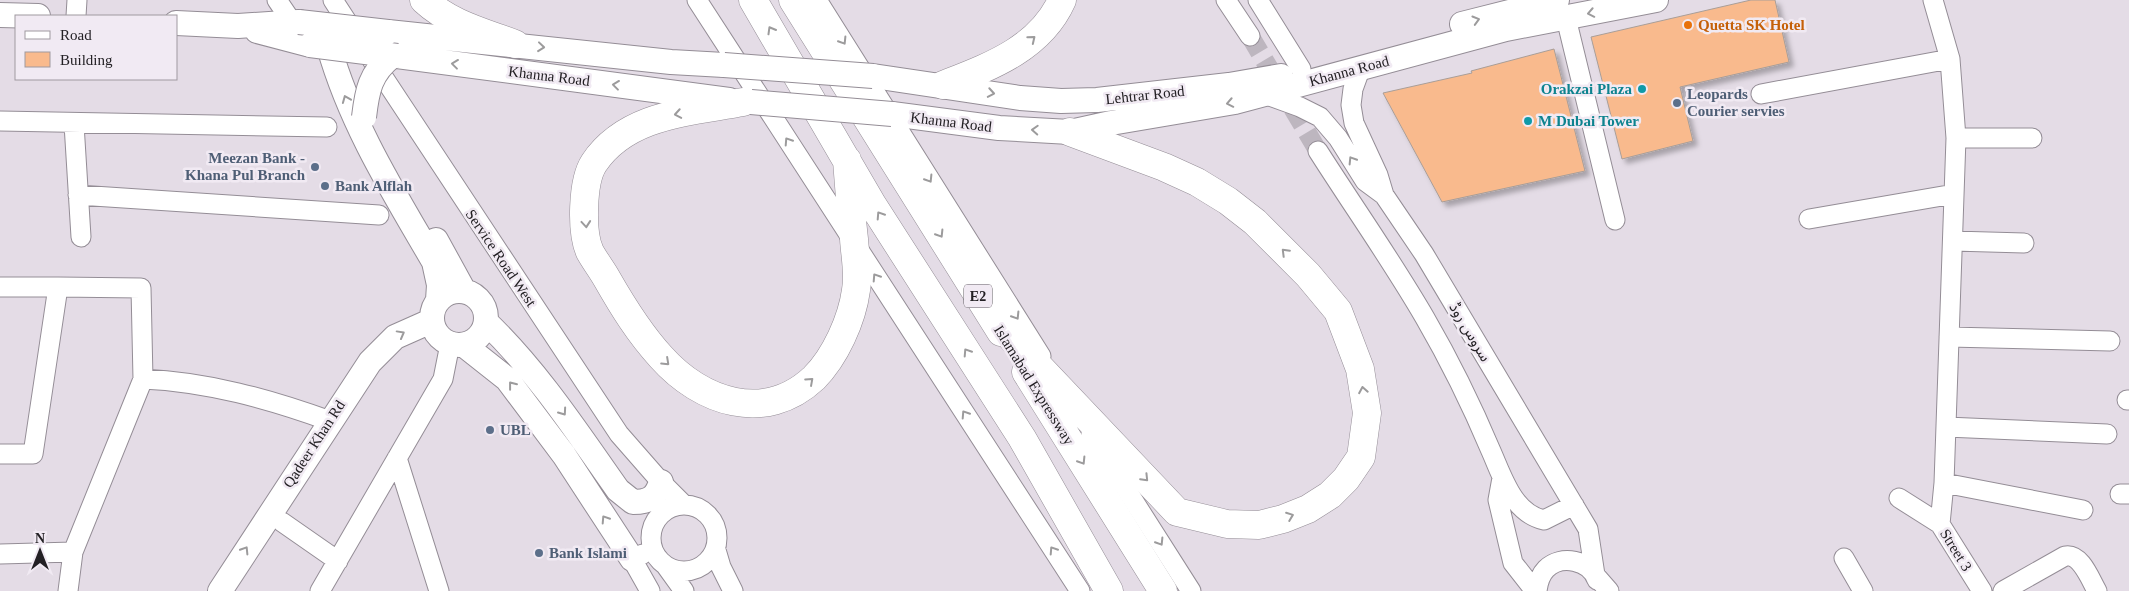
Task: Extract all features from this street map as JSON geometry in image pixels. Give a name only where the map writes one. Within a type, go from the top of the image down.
[{"type":"highway","points":[[424,0],[438,13],[515,44]]},
{"type":"highway","name":"E2","points":[[753,0],[878,213],[1022,438],[1110,591]]},
{"type":"highway","points":[[943,85],[995,64],[1019,50],[1046,28],[1062,0]]},
{"type":"highway","name":"Islamabad Expressway","points":[[802,2],[991,316],[1163,591]]},
{"type":"highway","points":[[747,102],[656,118],[636,126],[622,134],[594,163],[587,181],[584,208],[590,251],[633,324],[661,358],[703,391],[724,400],[758,405],[782,398],[805,386],[822,370],[834,351],[851,312],[856,291],[858,269],[847,160]]},
{"type":"highway","points":[[991,316],[1177,512],[1227,524],[1259,526],[1283,519],[1308,509],[1330,495],[1346,479],[1361,456],[1367,413],[1360,369],[1338,311],[1308,275],[1255,222],[1228,201],[1197,182],[1164,167],[1070,132]]},
{"type":"main road","name":"Khanna Road","points":[[238,26],[320,46],[747,102],[892,114],[1000,128],[1070,132],[1111,122],[1138,120],[1267,95],[1506,29],[1561,9],[1656,0]]},
{"type":"main road","name":"Lehtrar Road","points":[[724,65],[873,76],[1020,98],[1097,100],[1270,79],[1500,7],[1561,9]]},
{"type":"main road","points":[[0,15],[15,15]]},
{"type":"main road","name":"Khanna Road","points":[[178,23],[238,26],[295,22],[672,62],[724,65]]},
{"type":"main road","points":[[320,46],[339,80],[356,124],[434,262],[444,329],[507,379],[642,554]]},
{"type":"main road","points":[[394,56],[371,78],[364,117],[455,272],[464,291],[478,299],[483,306],[486,322],[518,355],[552,396],[618,490],[633,502],[644,502],[652,499],[658,493],[660,482]]},
{"type":"main road","points":[[444,329],[446,294],[464,291]]},
{"type":"main road","points":[[444,329],[478,337],[486,322]]},
{"type":"main road","name":"Qadeer Khan Rd","points":[[220,591],[359,376],[380,350],[395,338],[444,329]]},
{"type":"main road","name":"Qadeer Khan Rd","points":[[238,591],[373,381],[395,358],[444,329]]},
{"type":"street","points":[[76,15],[77,0]]},
{"type":"street","points":[[277,0],[295,22]]},
{"type":"street","name":"Service Road West","points":[[333,0],[406,114],[619,434],[660,482],[684,505]]},
{"type":"street","points":[[697,0],[1080,591]]},
{"type":"street","points":[[1226,0],[1250,36]]},
{"type":"street","points":[[1258,0],[1301,69]]},
{"type":"street","points":[[1932,0],[1950,58],[1956,138],[1944,483],[1940,524]]},
{"type":"street","points":[[802,2],[1069,400],[1191,591]]},
{"type":"street","points":[[1561,9],[1615,220]]},
{"type":"street","points":[[1761,94],[1950,58]]},
{"type":"street","name":"سروس روڈ","points":[[1361,68],[1353,89],[1350,105],[1354,122],[1378,174],[1384,195],[1424,254],[1588,529],[1597,583]]},
{"type":"street","points":[[1267,95],[1300,107],[1320,117],[1338,138],[1365,181],[1384,195]]},
{"type":"street","points":[[0,121],[74,124],[327,127]]},
{"type":"street","points":[[74,124],[82,237]]},
{"type":"street","points":[[1956,138],[2032,138]]},
{"type":"street","points":[[1318,151],[1424,317],[1470,402],[1502,478],[1520,509],[1532,518],[1544,520],[1574,505]]},
{"type":"street","points":[[1809,219],[1954,194]]},
{"type":"street","points":[[78,195],[378,215]]},
{"type":"street","points":[[1953,241],[2024,244]]},
{"type":"street","points":[[0,287],[142,288],[143,380],[73,552],[68,591]]},
{"type":"street","points":[[0,454],[33,454],[58,287]]},
{"type":"street","points":[[320,591],[444,379],[444,329]]},
{"type":"street","points":[[1949,338],[2110,340]]},
{"type":"street","points":[[143,380],[176,381],[272,400],[330,421]]},
{"type":"street","points":[[1946,427],[2107,434]]},
{"type":"street","points":[[397,458],[439,591]]},
{"type":"street","points":[[1502,478],[1498,500],[1513,563],[1536,591]]},
{"type":"street","points":[[1944,483],[2083,510]]},
{"type":"street","name":"Street 3","points":[[1899,498],[1940,524],[1982,591]]},
{"type":"street","points":[[650,591],[642,554],[657,519],[664,511],[684,505],[704,511],[712,519],[717,528],[716,550],[720,568],[732,591]]},
{"type":"street","points":[[282,522],[338,561]]},
{"type":"street","points":[[666,566],[675,570],[695,570],[711,558],[716,550]]},
{"type":"street","points":[[0,554],[73,552]]},
{"type":"street","points":[[642,554],[658,559],[666,566],[684,591]]},
{"type":"street","points":[[2003,591],[2071,554],[2077,558],[2097,591]]},
{"type":"street","points":[[1844,558],[1863,591]]},
{"type":"street","points":[[1536,591],[1539,579],[1547,568],[1559,562],[1573,560],[1586,566],[1597,583],[1608,591]]},
{"type":"building","points":[[1751,0],[1775,0],[1789,62],[1680,87],[1693,141],[1622,159],[1591,37]]},
{"type":"building","points":[[1554,49],[1585,171],[1442,202],[1383,93],[1472,73],[1471,71]]},
{"type":"tunnel","points":[[1250,36],[1318,151]]},
{"type":"place","name":"Quetta SK Hotel","points":[[1688,25]]},
{"type":"place","name":"Orakzai Plaza","points":[[1642,89]]},
{"type":"place","name":"Leopards Courier servies","points":[[1677,103]]},
{"type":"place","name":"M Dubai Tower","points":[[1528,121]]},
{"type":"place","name":"Meezan Bank - Khana Pul Branch","points":[[315,167]]},
{"type":"place","name":"Bank Alflah","points":[[325,186]]},
{"type":"place","name":"UBL","points":[[490,430]]},
{"type":"place","name":"Bank Islami","points":[[539,553]]}]
